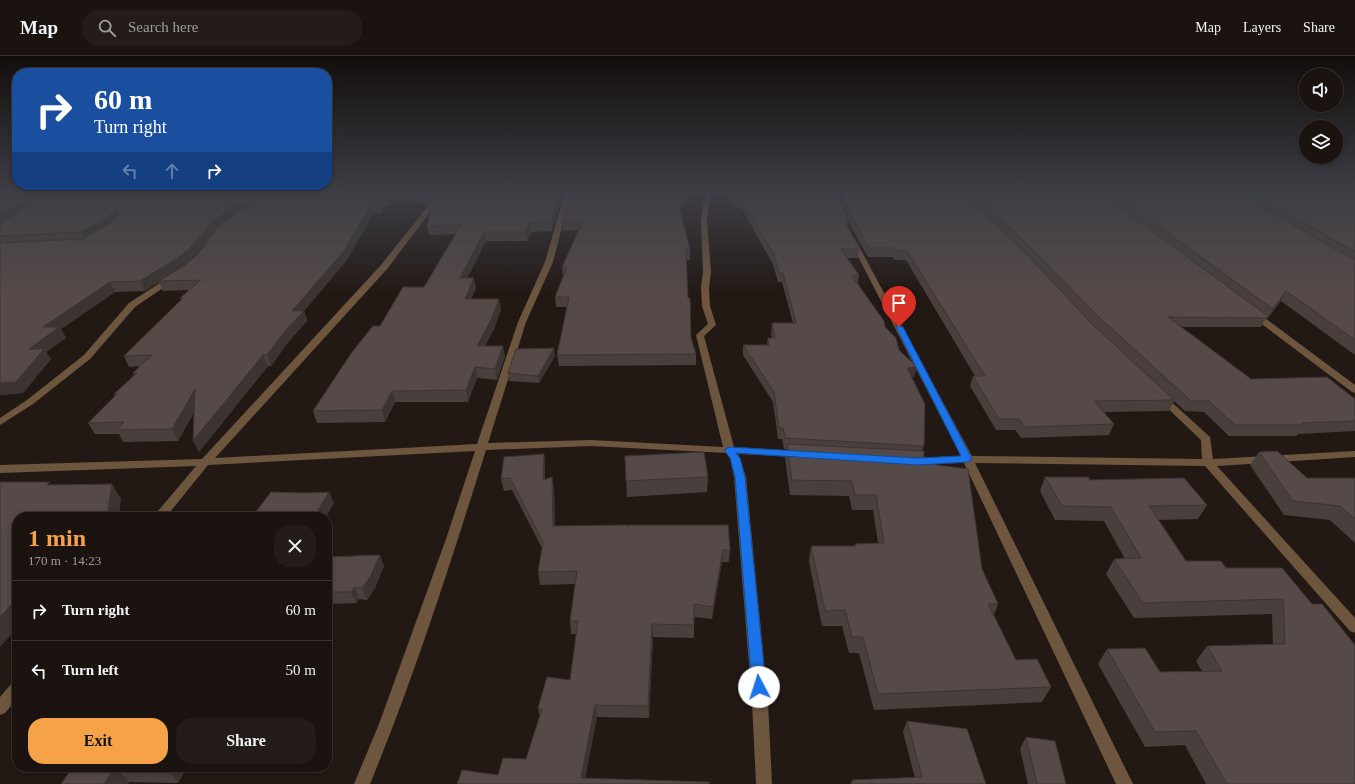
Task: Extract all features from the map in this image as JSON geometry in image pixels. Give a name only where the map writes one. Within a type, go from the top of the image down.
[{"type":"street","points":[[163,512],[205,462],[384,267],[416,226]]},
{"type":"street","points":[[362,784],[387,724],[452,539],[522,322],[549,262],[559,226]]},
{"type":"street","points":[[704,226],[707,271],[705,288],[706,306],[712,325],[700,335],[729,450],[735,458],[740,477],[760,702],[764,784]]},
{"type":"street","points":[[846,226],[968,459],[1125,784]]},
{"type":"street","points":[[0,422],[30,402],[87,357],[132,305],[179,274]]},
{"type":"street","points":[[1248,310],[1355,390]]},
{"type":"street","points":[[1154,390],[1206,439],[1208,463],[1355,627]]},
{"type":"street","points":[[0,469],[205,462],[481,447],[591,443],[809,454]]},
{"type":"street","points":[[903,460],[918,462],[968,459],[1208,463],[1355,454]]},
{"type":"street","points":[[0,708],[12,694]]},
{"type":"building","points":[[0,226],[92,226],[81,232],[0,236]]},
{"type":"building","points":[[105,226],[209,226],[189,249],[140,281],[110,282],[43,327],[59,327],[29,349],[44,349],[16,382],[0,383],[0,243],[83,239]]},
{"type":"building","points":[[219,226],[359,226],[343,252],[292,311],[304,311],[285,331],[267,355],[263,355],[193,441],[195,389],[172,429],[116,430],[124,422],[88,423],[117,394],[114,394],[137,373],[133,373],[152,355],[124,356],[183,298],[180,298],[201,280],[159,281],[185,265],[197,255]]},
{"type":"building","points":[[460,226],[528,226],[525,232],[484,232],[460,278],[474,278],[465,299],[499,299],[492,318],[477,346],[503,346],[495,369],[475,367],[466,390],[392,391],[382,410],[313,411],[352,352],[373,326],[380,326],[403,287],[424,287]]},
{"type":"building","points":[[581,226],[684,226],[690,250],[686,250],[688,298],[690,298],[691,338],[696,354],[557,355],[569,297],[555,297],[567,267],[562,267]]},
{"type":"building","points":[[757,226],[847,226],[859,249],[841,249],[859,275],[852,276],[884,321],[885,327],[896,338],[899,350],[917,367],[907,368],[925,404],[924,446],[785,438],[783,428],[779,428],[774,392],[743,345],[769,345],[768,338],[775,338],[772,323],[796,323],[783,273],[779,273],[774,255]]},
{"type":"building","points":[[857,226],[997,226],[1023,250],[1091,323],[1174,400],[1094,401],[1114,424],[1025,427],[1019,419],[999,419],[973,376],[985,376],[907,251],[897,251],[894,248],[869,248]]},
{"type":"building","points":[[1008,226],[1145,226],[1268,316],[1266,318],[1168,317],[1251,379],[1327,377],[1355,399],[1355,421],[1301,423],[1303,425],[1235,425],[1209,401],[1191,401],[1099,317]]},
{"type":"building","points":[[1158,226],[1295,226],[1355,260],[1355,340],[1286,291],[1273,309]]},
{"type":"building","points":[[1309,226],[1355,226],[1355,252]]},
{"type":"building","points":[[554,348],[538,376],[508,373],[516,349]]},
{"type":"building","points":[[787,444],[924,451],[924,463],[968,469],[982,569],[998,604],[988,604],[1016,660],[1037,659],[1051,687],[878,694],[863,637],[852,637],[845,610],[825,611],[811,546],[856,546],[855,544],[884,543],[876,495],[855,495],[852,481],[792,480]]},
{"type":"building","points":[[1277,451],[1307,478],[1355,478],[1355,519],[1340,506],[1293,501],[1259,452]]},
{"type":"building","points":[[704,452],[708,477],[626,481],[625,456]]},
{"type":"building","points":[[544,454],[543,480],[552,477],[553,526],[627,525],[629,527],[628,525],[728,525],[730,550],[723,550],[713,607],[694,604],[694,625],[652,624],[648,706],[595,705],[581,778],[709,782],[709,784],[457,784],[462,770],[498,775],[503,758],[526,759],[542,709],[538,708],[547,677],[570,680],[578,621],[570,621],[577,571],[538,572],[543,542],[510,478],[501,479],[504,457]]},
{"type":"building","points":[[1045,477],[1089,477],[1089,480],[1184,478],[1207,505],[1149,506],[1186,561],[1221,561],[1226,568],[1282,568],[1312,604],[1322,604],[1355,645],[1355,784],[1227,784],[1196,731],[1155,732],[1107,649],[1145,648],[1160,672],[1222,671],[1207,646],[1285,644],[1283,599],[1143,603],[1114,559],[1141,558],[1111,507],[1062,506]]},
{"type":"building","points":[[0,482],[50,482],[47,485],[112,484],[108,512],[12,512],[12,604],[0,617]]},
{"type":"building","points":[[271,492],[329,492],[317,512],[256,512]]},
{"type":"building","points":[[380,555],[370,577],[362,588],[355,587],[351,592],[332,592],[332,557]]},
{"type":"building","points":[[907,721],[967,729],[986,784],[852,784],[852,780],[922,777]]},
{"type":"building","points":[[1026,737],[1055,741],[1066,784],[1037,784]]},
{"type":"building","points":[[69,772],[112,772],[104,784],[61,784]]},
{"type":"route","points":[[759,687],[740,477],[735,458],[729,450],[918,462],[968,459],[899,327]]}]
